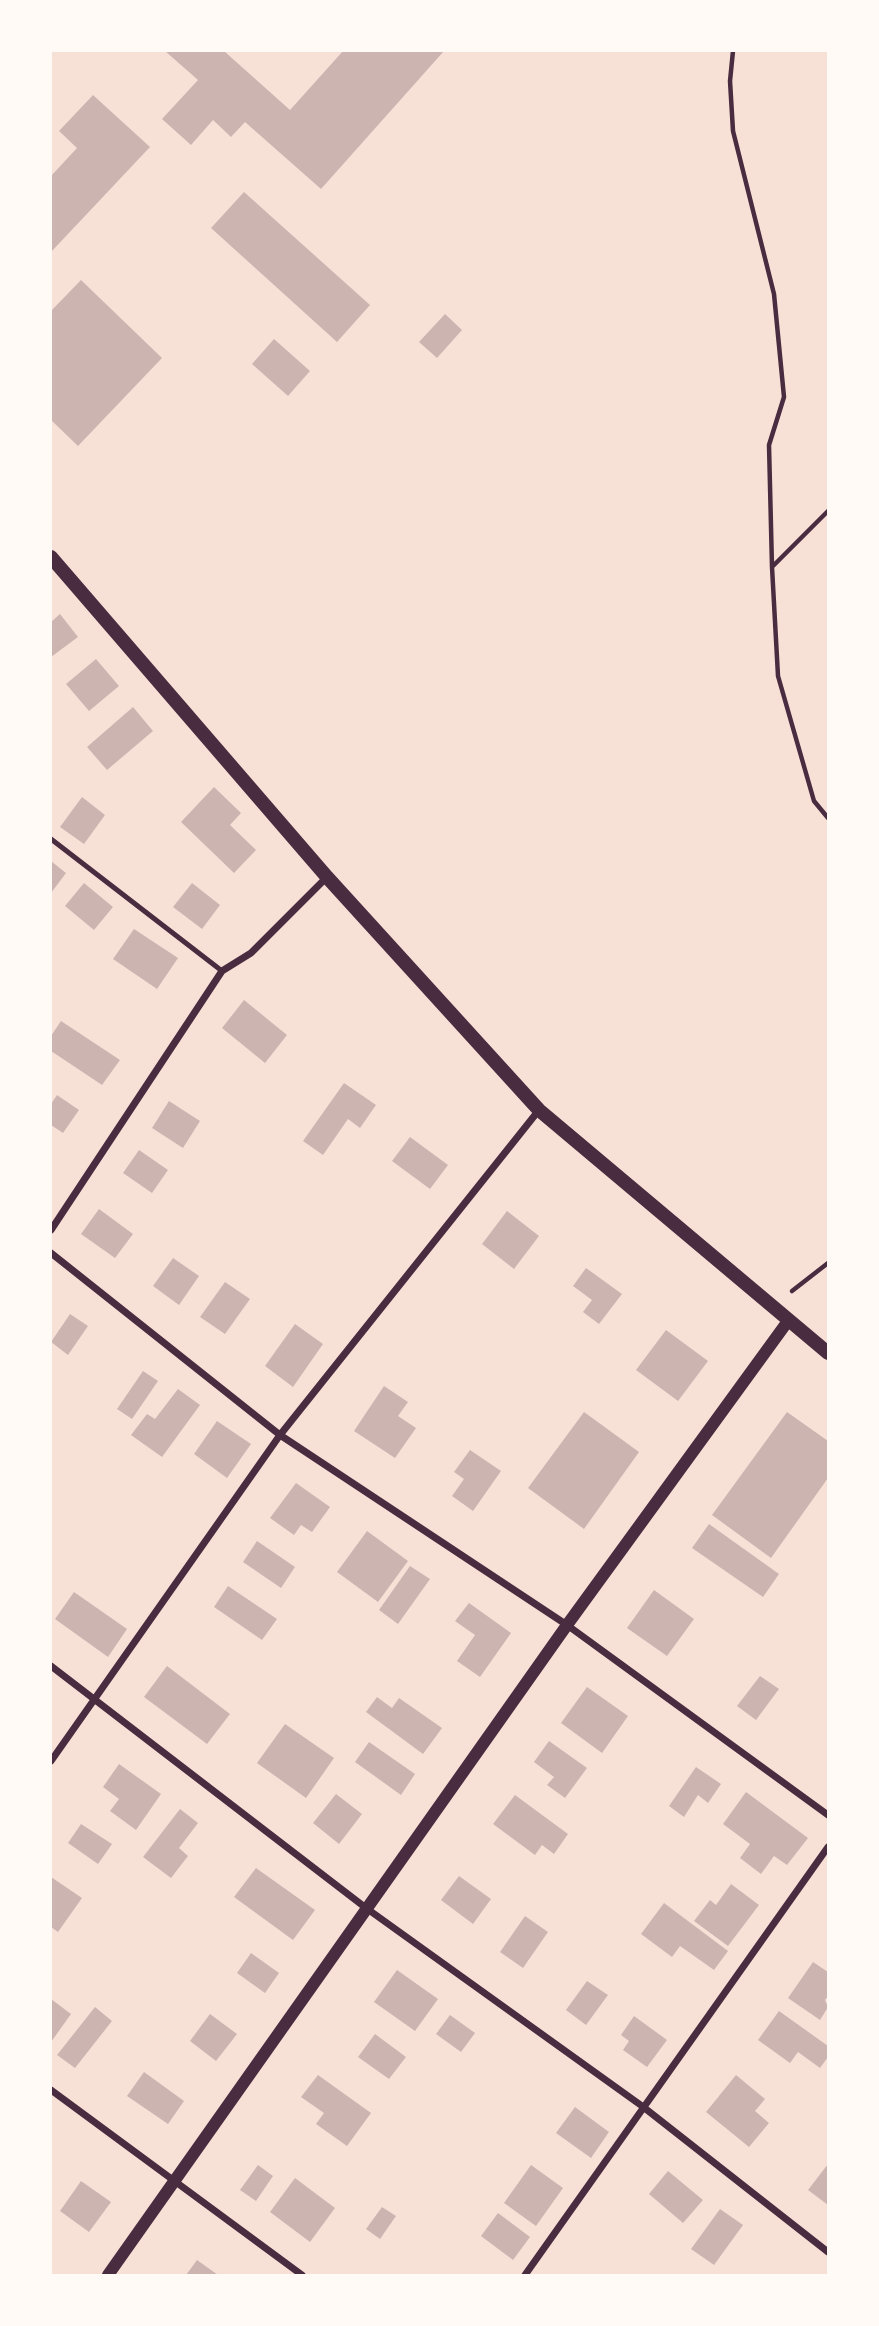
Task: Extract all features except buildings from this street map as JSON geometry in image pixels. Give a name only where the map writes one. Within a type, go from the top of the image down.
[{"type":"main road","points":[[51,557],[327,877],[539,1110],[828,1353]]},
{"type":"street","points":[[51,1230],[222,971],[251,953],[327,877]]},
{"type":"street","points":[[51,1761],[280,1435],[539,1110]]},
{"type":"street","points":[[51,1253],[280,1435],[567,1625],[828,1815]]},
{"type":"street","points":[[108,2275],[567,1625],[788,1321]]},
{"type":"street","points":[[51,1667],[366,1908],[642,2106],[828,2252]]},
{"type":"street","points":[[525,2275],[642,2106],[828,1847]]},
{"type":"street","points":[[51,2090],[302,2275]]},
{"type":"lane","points":[[51,839],[222,971]]},
{"type":"path","points":[[733,51],[730,81],[733,131],[774,294],[784,397],[769,445],[778,676],[814,801],[828,818]]},
{"type":"path","points":[[772,567],[828,511]]},
{"type":"path","points":[[792,1291],[828,1263]]}]
